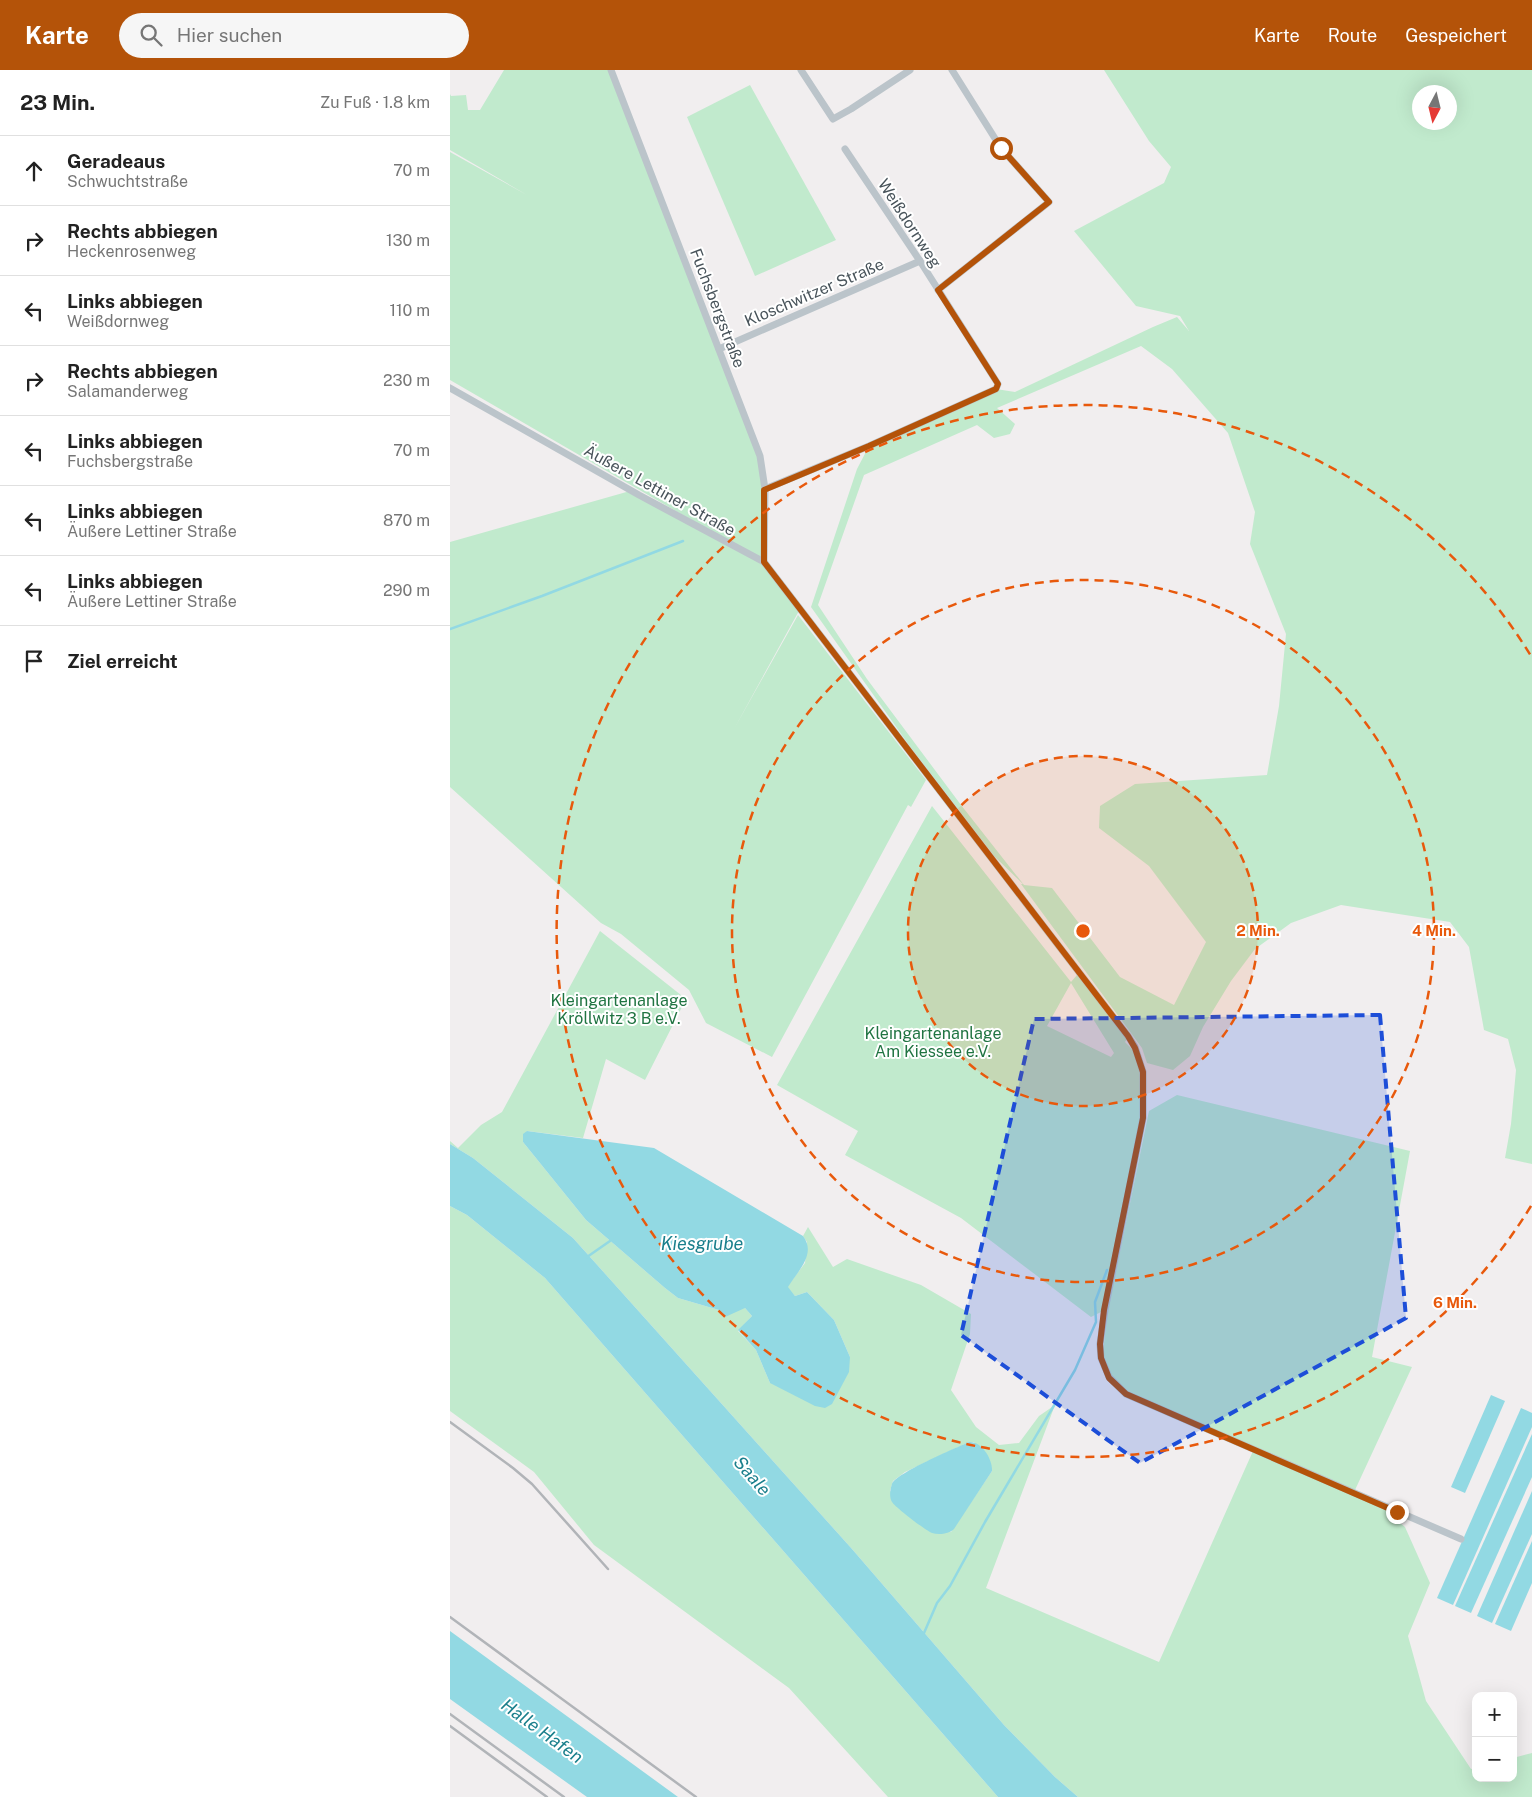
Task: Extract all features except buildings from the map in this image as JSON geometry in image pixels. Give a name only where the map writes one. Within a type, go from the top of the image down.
[{"type":"street","name":"Fuchsbergstraße","points":[[611,70],[760,456],[764,490],[764,562]]},
{"type":"street","points":[[801,70],[833,119],[910,70]]},
{"type":"street","points":[[938,290],[1049,202],[1001,148],[952,70]]},
{"type":"street","name":"Weißdornweg","points":[[764,490],[869,446],[996,389],[998,384],[845,148]]},
{"type":"street","name":"Kloschwitzer Straße","points":[[719,348],[920,262]]},
{"type":"street","name":"Äußere Lettiner Straße","points":[[450,388],[639,495],[764,562],[1116,1020],[1135,1048],[1143,1072],[1143,1118],[1101,1336],[1101,1358],[1109,1378],[1126,1394],[1461,1538]]},
{"type":"highlighted area","points":[[1380,1015],[1406,1318],[1140,1463],[961,1335],[1034,1019]]},
{"type":"green space","points":[[504,70],[611,70],[760,456],[764,481],[762,561],[450,380],[450,152],[527,195],[450,150],[450,94],[451,96],[466,95],[468,110],[480,110]]},
{"type":"green space","points":[[1104,70],[1532,70],[1532,1164],[1505,1158],[1511,1124],[1516,1070],[1508,1039],[1484,1030],[1469,947],[1450,922],[1341,905],[1291,923],[1255,949],[1231,981],[1203,1027],[1190,1056],[1173,1070],[1147,1063],[1142,1048],[1021,884],[1023,884],[995,857],[909,745],[811,607],[857,469],[869,446],[996,389],[1015,392],[1177,317],[1189,331],[1180,316],[1136,306],[1074,231],[1164,183],[1171,167],[1149,141]],"holes":[[[1141,346],[1172,369],[1228,433],[1255,512],[1250,544],[1286,634],[1279,706],[1267,775],[1135,784],[1100,806],[1099,828],[1149,866],[1206,942],[1174,1005],[1120,977],[1052,888],[1024,885],[961,805],[867,679],[818,605],[864,475],[977,425],[994,438],[1010,434],[1015,424],[997,408]]]},
{"type":"green space","points":[[750,85],[836,240],[755,276],[687,117]]},
{"type":"green space","points":[[630,491],[764,562],[800,609],[734,729],[798,615],[926,780],[911,807],[908,805],[772,1057],[706,1023],[689,990],[621,934],[601,923],[450,787],[450,542]]},
{"type":"green space","name":"Kleingartenanlage Am Kiessee e.V.","points":[[932,806],[1071,982],[1077,975],[1127,1039],[1125,1042],[1138,1055],[1143,1072],[1143,1118],[1105,1310],[1091,1317],[961,1218],[845,1155],[858,1131],[777,1085]],"holes":[[[1071,983],[1114,1053],[1111,1057],[1047,1026]]]},
{"type":"green space","name":"Kleingartenanlage Kröllwitz 3 B e.V.","points":[[600,931],[686,999],[645,1080],[606,1059],[583,1138],[527,1131],[523,1142],[586,1220],[678,1298],[719,1310],[745,1308],[752,1316],[738,1331],[756,1350],[770,1383],[850,1357],[834,1320],[807,1292],[795,1296],[787,1287],[805,1263],[807,1242],[803,1236],[808,1227],[833,1267],[847,1259],[921,1285],[971,1314],[970,1334],[951,1390],[976,1427],[999,1445],[1019,1443],[1039,1416],[1055,1405],[986,1588],[1159,1662],[1253,1451],[1129,1393],[1112,1380],[1105,1366],[1103,1351],[1108,1310],[1149,1111],[1177,1095],[1410,1151],[1372,1357],[1412,1367],[1355,1490],[1397,1512],[1394,1518],[1405,1527],[1430,1583],[1408,1636],[1426,1701],[1472,1769],[1472,1782],[1517,1782],[1517,1757],[1532,1753],[1532,1797],[1078,1797],[1055,1777],[1004,1725],[852,1549],[573,1238],[473,1158],[450,1144],[450,1141],[458,1148],[481,1125],[502,1112]],"holes":[[[969,1442],[974,1442],[992,1471],[951,1532],[890,1491],[893,1481],[905,1472]]]},
{"type":"green space","points":[[450,1206],[467,1215],[545,1278],[998,1797],[888,1797],[789,1688],[594,1545],[534,1472],[450,1411]]},
{"type":"water","name":"Kiesgrube","points":[[527,1131],[654,1148],[803,1236],[807,1243],[807,1256],[788,1287],[795,1296],[807,1292],[834,1320],[850,1357],[849,1372],[832,1404],[825,1408],[815,1406],[770,1383],[756,1350],[738,1330],[752,1316],[745,1308],[725,1317],[719,1310],[678,1298],[586,1220],[523,1142],[523,1134]]},
{"type":"water","name":"Saale","points":[[450,1144],[473,1158],[573,1238],[852,1549],[1004,1725],[1055,1777],[1078,1797],[998,1797],[545,1278],[467,1215],[450,1206]]},
{"type":"water","points":[[1491,1395],[1505,1401],[1465,1493],[1451,1487]]},
{"type":"water","points":[[1521,1408],[1532,1413],[1532,1427],[1453,1605],[1437,1598]]},
{"type":"water","points":[[1532,1434],[1532,1477],[1471,1613],[1455,1606]]},
{"type":"water","points":[[969,1442],[978,1445],[986,1452],[991,1462],[992,1471],[954,1529],[944,1534],[932,1533],[911,1519],[892,1502],[890,1493],[892,1484],[896,1479],[915,1467]]},
{"type":"water","points":[[1532,1491],[1532,1534],[1492,1623],[1477,1616]]},
{"type":"water","points":[[1532,1541],[1532,1583],[1511,1631],[1495,1624]]},
{"type":"water","name":"Halle Hafen","points":[[450,1631],[678,1797],[587,1797],[450,1699]]},
{"type":"waterway","points":[[450,629],[542,596],[683,541]]},
{"type":"waterway","points":[[587,1257],[610,1241]]},
{"type":"waterway","points":[[924,1633],[937,1603],[950,1586],[985,1522],[1075,1370],[1096,1322],[1095,1302],[1107,1270]]},
{"type":"railway","points":[[450,1422],[532,1484],[608,1569]]},
{"type":"railway","points":[[450,1617],[696,1797]]},
{"type":"railway","points":[[450,1714],[564,1797]]},
{"type":"railway","points":[[450,1726],[547,1797]]},
{"type":"route","points":[[1001,148],[1049,202],[938,290],[998,384],[996,389],[869,446],[764,490],[764,562],[1128,1036],[1138,1055],[1143,1072],[1143,1118],[1104,1310],[1100,1344],[1101,1358],[1109,1378],[1126,1394],[1397,1512]]}]
